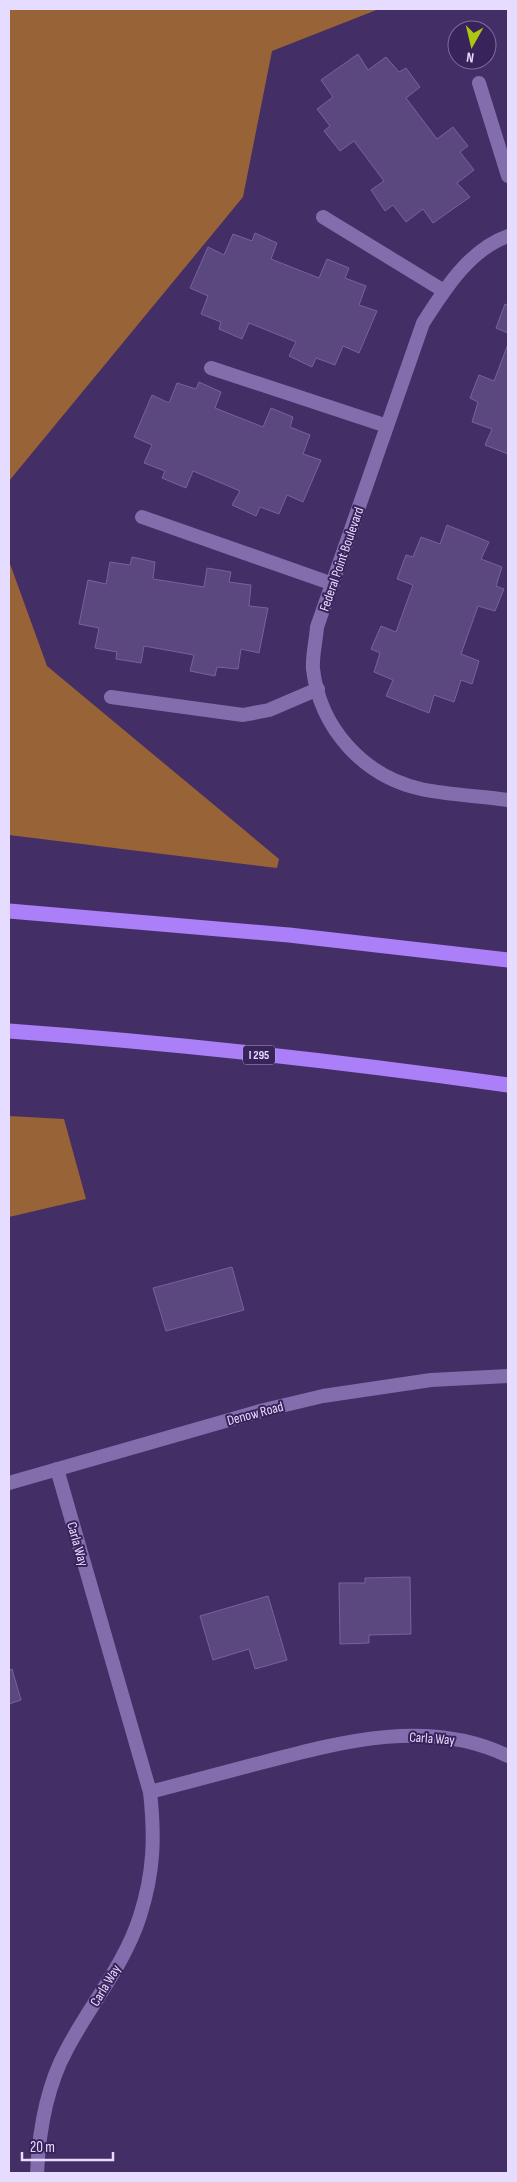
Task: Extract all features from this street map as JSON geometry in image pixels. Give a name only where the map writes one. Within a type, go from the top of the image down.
[{"type":"highway","points":[[9,911],[289,935],[508,960]]},
{"type":"highway","name":"I 295","points":[[9,1031],[101,1038],[436,1075],[508,1085]]},
{"type":"street","points":[[479,83],[508,176]]},
{"type":"street","points":[[323,217],[444,291]]},
{"type":"street","name":"Federal Point Boulevard","points":[[508,236],[499,239],[470,260],[444,291],[423,323],[318,628],[313,668],[321,705],[338,734],[359,760],[394,779],[421,789],[508,800]]},
{"type":"street","points":[[211,368],[387,426]]},
{"type":"street","points":[[142,517],[333,584]]},
{"type":"street","points":[[111,697],[243,715],[269,710],[318,688]]},
{"type":"street","name":"Denow Road","points":[[9,1483],[264,1410],[324,1396],[431,1380],[508,1376]]},
{"type":"street","name":"Carla Way","points":[[37,2173],[39,2138],[46,2104],[62,2059],[122,1957],[140,1917],[151,1875],[154,1832],[150,1792],[56,1469]]},
{"type":"street","name":"Carla Way","points":[[150,1792],[308,1750],[365,1739],[408,1736],[455,1738],[508,1756]]},
{"type":"shaded area","points":[[9,9],[379,9],[272,51],[243,197],[9,481]]},
{"type":"shaded area","points":[[9,561],[47,666],[279,859],[277,868],[9,835]]},
{"type":"shaded area","points":[[9,1116],[64,1119],[86,1199],[9,1217]]},
{"type":"building","points":[[358,54],[368,70],[386,57],[399,72],[406,68],[420,87],[406,98],[437,139],[453,127],[468,146],[460,152],[474,170],[457,183],[470,197],[433,223],[423,209],[406,222],[393,205],[385,211],[371,190],[384,181],[354,141],[340,151],[324,131],[330,126],[317,109],[333,97],[321,80]]},
{"type":"building","points":[[255,233],[277,243],[271,259],[319,278],[327,259],[349,268],[345,278],[366,286],[359,305],[377,311],[359,353],[343,346],[335,365],[316,358],[312,367],[289,356],[296,342],[249,323],[242,339],[219,329],[221,322],[201,314],[208,296],[190,288],[208,247],[224,255],[233,234],[252,241]]},
{"type":"building","points":[[505,304],[508,305],[508,333],[496,328]]},
{"type":"building","points":[[508,344],[508,454],[485,445],[492,429],[472,422],[478,402],[470,398],[479,375],[494,381]]},
{"type":"building","points":[[199,382],[221,392],[215,408],[263,427],[271,408],[293,417],[290,427],[310,435],[303,454],[321,460],[303,502],[287,495],[279,514],[260,507],[256,516],[232,505],[240,491],[193,471],[186,488],[162,478],[165,471],[144,463],[152,445],[134,437],[152,395],[169,403],[177,383],[196,389]]},
{"type":"building","points":[[447,525],[489,542],[481,559],[502,567],[496,586],[504,589],[495,611],[478,606],[461,654],[479,661],[472,684],[461,680],[454,702],[434,695],[429,713],[386,696],[393,680],[374,672],[380,653],[371,649],[381,626],[396,632],[413,585],[397,579],[406,555],[413,557],[421,537],[440,544]]},
{"type":"building","points":[[132,557],[155,562],[153,579],[204,587],[207,568],[231,572],[229,582],[251,585],[249,606],[268,608],[259,653],[241,649],[238,669],[217,667],[215,676],[190,671],[194,655],[144,646],[141,663],[116,659],[117,652],[95,648],[99,628],[79,624],[88,580],[106,584],[110,562],[130,565]]},
{"type":"building","points":[[232,1267],[244,1310],[166,1331],[153,1288]]},
{"type":"building","points":[[410,1577],[411,1634],[369,1635],[369,1643],[340,1644],[339,1583],[365,1583],[365,1578]]},
{"type":"building","points":[[268,1596],[287,1660],[255,1669],[249,1649],[213,1660],[200,1616]]},
{"type":"building","points":[[12,1669],[21,1700],[9,1704],[9,1670]]}]
